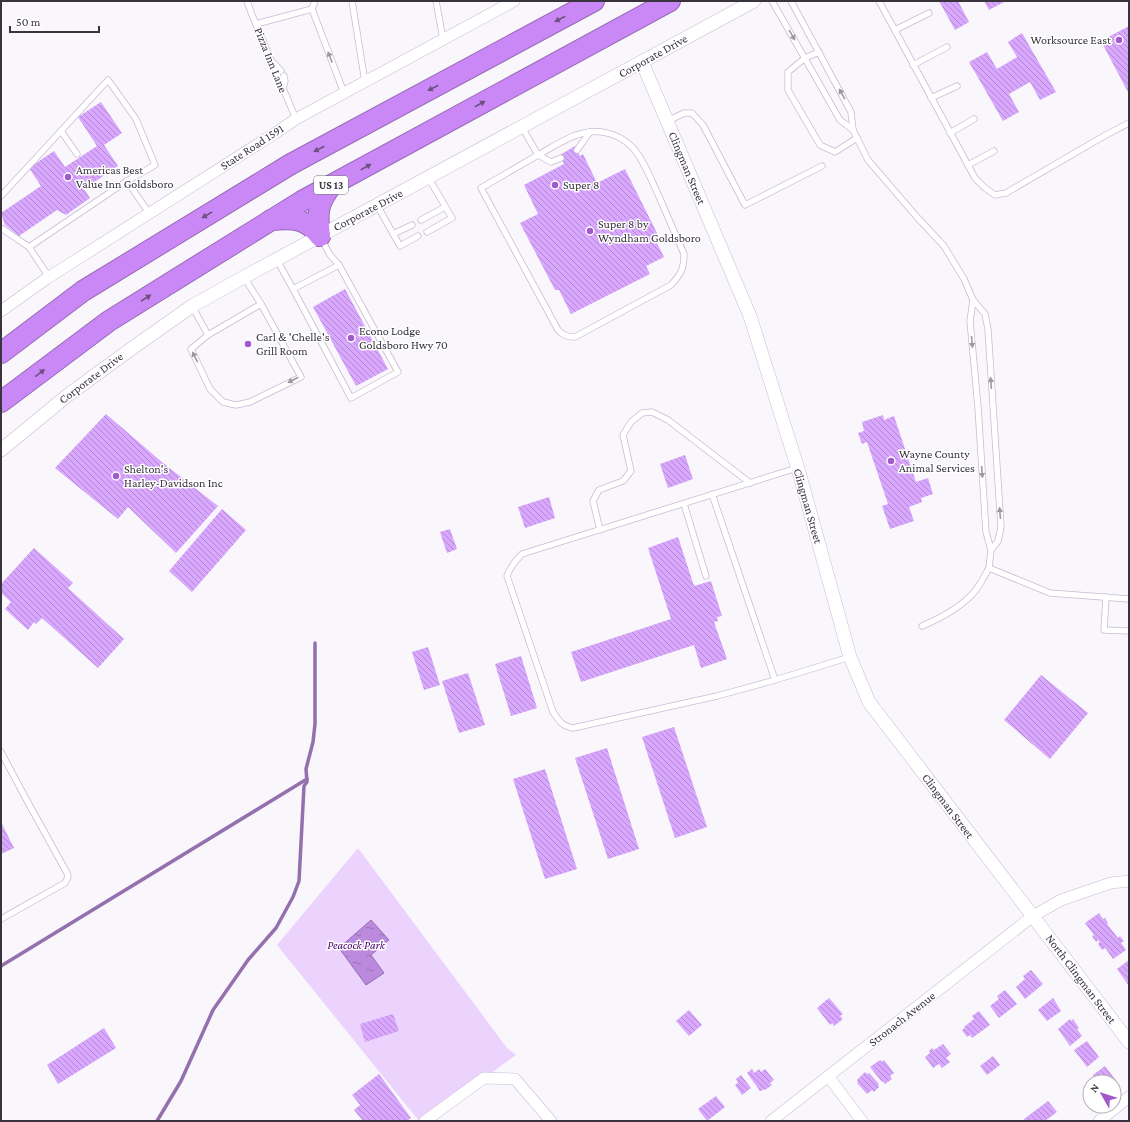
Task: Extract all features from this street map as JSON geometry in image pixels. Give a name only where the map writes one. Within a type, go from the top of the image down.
[{"type":"highway","points":[[1,352],[83,291],[291,164],[594,1]]},
{"type":"highway","name":"US 13","points":[[4,401],[109,321],[302,201],[670,1]]},
{"type":"highway","points":[[320,236],[318,218],[320,207],[322,200],[332,185]]},
{"type":"highway","points":[[271,220],[287,218],[303,222],[313,228],[320,236]]},
{"type":"street","name":"State Road 1591","points":[[1,311],[49,277],[296,119],[514,1]]},
{"type":"street","name":"Corporate Drive","points":[[1,450],[68,395],[192,306],[754,1]]},
{"type":"street","name":"Clingman Street","points":[[642,62],[750,316],[797,468],[850,657],[869,702],[1033,916]]},
{"type":"street","name":"Stronach Avenue","points":[[771,1121],[1033,916],[1061,900],[1111,883],[1129,881]]},
{"type":"street","name":"North Clingman Street","points":[[1033,916],[1129,1042]]},
{"type":"street","points":[[828,1076],[862,1121]]},
{"type":"street","points":[[425,1121],[484,1078],[514,1079],[550,1121]]},
{"type":"street","points":[[1098,1121],[1129,1097]]},
{"type":"lane","name":"Pizza Inn Lane","points":[[248,1],[256,24],[296,119]]},
{"type":"lane","points":[[315,1],[312,9],[344,93]]},
{"type":"lane","points":[[352,1],[365,82]]},
{"type":"lane","points":[[436,1],[443,40]]},
{"type":"lane","points":[[772,1],[840,120],[853,130]]},
{"type":"lane","points":[[791,1],[851,112],[853,130],[868,160],[944,246],[964,279],[973,300],[985,314],[988,329],[1001,527],[998,541],[991,550]]},
{"type":"lane","points":[[879,1],[975,178],[995,195],[1006,193],[1129,123]]},
{"type":"lane","points":[[256,24],[312,9]]},
{"type":"lane","points":[[895,30],[929,13]]},
{"type":"lane","points":[[913,65],[947,46]]},
{"type":"lane","points":[[819,52],[805,58],[788,72],[788,90],[820,145],[835,152],[857,138]]},
{"type":"lane","points":[[271,60],[283,74],[285,81],[283,89]]},
{"type":"lane","points":[[1,196],[108,80],[136,119],[155,165],[127,181],[29,247]]},
{"type":"lane","points":[[932,98],[957,86]]},
{"type":"lane","points":[[667,121],[684,113],[692,113],[703,125],[745,205],[822,166]]},
{"type":"lane","points":[[950,133],[974,119]]},
{"type":"lane","points":[[522,127],[538,155],[551,162],[561,158]]},
{"type":"lane","points":[[61,131],[77,154]]},
{"type":"lane","points":[[596,131],[622,139],[631,145],[649,175],[684,254],[684,264],[680,274],[671,285],[575,337],[569,337],[562,334],[558,330],[481,188],[538,155],[574,136],[596,131]]},
{"type":"lane","points":[[577,150],[590,132]]},
{"type":"lane","points":[[968,165],[994,151]]},
{"type":"lane","points":[[427,232],[452,218],[428,178]]},
{"type":"lane","points":[[127,181],[149,213]]},
{"type":"lane","points":[[377,205],[400,246],[418,236]]},
{"type":"lane","points":[[421,220],[445,207]]},
{"type":"lane","points":[[393,234],[412,225]]},
{"type":"lane","points":[[1,228],[29,247],[49,277]]},
{"type":"lane","points":[[277,259],[351,398],[398,372],[339,265],[330,255],[320,236]]},
{"type":"lane","points":[[293,289],[339,265]]},
{"type":"lane","points":[[244,277],[261,304],[301,376],[250,402],[236,404],[223,402],[210,389],[191,349],[208,335],[261,304]]},
{"type":"lane","points":[[922,626],[942,617],[961,604],[976,590],[988,568],[991,550],[986,532],[978,407],[970,321],[973,300]]},
{"type":"lane","points":[[192,306],[208,335]]},
{"type":"lane","points":[[600,530],[593,501],[599,490],[623,482],[631,471],[623,435],[630,422],[642,413],[652,412],[668,420],[750,483]]},
{"type":"lane","points":[[797,468],[522,554],[509,569],[507,576],[553,712],[560,722],[565,726],[573,728],[717,696],[850,657]]},
{"type":"lane","points":[[712,494],[775,680]]},
{"type":"lane","points":[[684,504],[706,576]]},
{"type":"lane","points":[[988,568],[1050,593],[1129,599]]},
{"type":"lane","points":[[1106,597],[1104,630],[1129,631]]},
{"type":"lane","points":[[1,752],[24,797],[67,872],[68,877],[65,883],[1,919]]},
{"type":"green space","name":"Peacock Park","points":[[358,848],[507,1048],[516,1055],[425,1121],[419,1121],[277,945]]},
{"type":"water","points":[[371,920],[389,940],[371,955],[384,973],[366,985],[339,948]]},
{"type":"building","points":[[939,1],[958,1],[969,22],[955,30]]},
{"type":"building","points":[[984,1],[1006,1],[989,10]]},
{"type":"building","points":[[1129,26],[1129,94],[1101,41]]},
{"type":"building","points":[[1022,33],[1056,92],[1040,100],[1030,82],[1009,94],[1019,112],[1003,121],[969,62],[987,52],[997,69],[1017,57],[1008,42]]},
{"type":"building","name":"Americas Best Value Inn Goldsboro","points":[[101,102],[122,133],[104,145],[118,166],[84,189],[90,198],[66,215],[57,210],[19,236],[5,225],[1,213],[41,186],[29,168],[54,151],[65,167],[97,146],[78,117]]},
{"type":"building","name":"Super 8 by Wyndham Goldsboro","points":[[575,146],[580,156],[583,154],[597,183],[625,169],[660,239],[656,241],[664,257],[646,266],[650,274],[571,314],[559,290],[555,290],[520,223],[538,214],[524,185],[564,164],[560,155]]},
{"type":"building","name":"Econo Lodge Goldsboro Hwy 70","points":[[345,289],[388,369],[356,386],[313,307]]},
{"type":"building","points":[[106,414],[163,463],[218,506],[176,553],[128,507],[118,519],[55,468]]},
{"type":"building","name":"Wayne County Animal Services","points":[[883,415],[884,420],[894,416],[916,482],[928,478],[933,494],[921,498],[922,502],[909,507],[914,521],[890,529],[882,506],[888,504],[867,442],[862,444],[858,433],[864,431],[862,422]]},
{"type":"building","points":[[685,455],[693,479],[668,488],[660,464]]},
{"type":"building","points":[[549,497],[555,518],[525,528],[518,507]]},
{"type":"building","points":[[222,509],[246,530],[192,592],[169,571]]},
{"type":"building","points":[[450,529],[457,549],[447,553],[440,532]]},
{"type":"building","points":[[678,537],[694,586],[711,581],[722,616],[717,617],[718,621],[714,622],[727,659],[701,668],[694,645],[581,682],[571,652],[671,619],[648,548]]},
{"type":"building","points":[[34,548],[73,583],[68,588],[124,639],[98,668],[42,618],[36,624],[34,622],[28,630],[5,609],[11,602],[1,593],[1,584]]},
{"type":"building","points":[[428,647],[440,685],[424,690],[412,652]]},
{"type":"building","points":[[521,656],[537,708],[511,716],[495,664]]},
{"type":"building","points":[[468,673],[485,725],[459,733],[442,681]]},
{"type":"building","points":[[1041,675],[1088,713],[1050,759],[1004,720]]},
{"type":"building","points":[[674,727],[707,827],[675,838],[642,737]]},
{"type":"building","points":[[607,748],[639,849],[608,859],[575,758]]},
{"type":"building","points":[[545,769],[577,869],[545,879],[513,779]]},
{"type":"building","points":[[1,822],[14,848],[1,854]]},
{"type":"building","points":[[1099,913],[1103,919],[1105,918],[1108,923],[1107,924],[1118,938],[1120,936],[1124,941],[1121,943],[1126,950],[1113,959],[1105,948],[1102,950],[1098,944],[1100,942],[1098,940],[1096,942],[1092,936],[1094,935],[1085,923]]},
{"type":"building","points":[[1129,960],[1129,986],[1117,969]]},
{"type":"building","points":[[1031,970],[1043,984],[1025,999],[1016,987],[1025,979],[1023,976]]},
{"type":"building","points":[[1005,990],[1017,1004],[999,1018],[990,1006],[999,999],[997,996]]},
{"type":"building","points":[[829,998],[843,1014],[840,1016],[843,1019],[834,1026],[832,1023],[830,1025],[817,1008]]},
{"type":"building","points":[[1053,998],[1061,1011],[1047,1021],[1038,1010]]},
{"type":"building","points":[[689,1010],[702,1025],[689,1036],[676,1021]]},
{"type":"building","points":[[979,1011],[990,1025],[972,1038],[970,1035],[967,1037],[962,1030],[974,1019],[972,1016]]},
{"type":"building","points":[[393,1014],[399,1031],[365,1042],[360,1024]]},
{"type":"building","points":[[1070,1019],[1071,1021],[1073,1019],[1082,1036],[1070,1046],[1058,1029]]},
{"type":"building","points":[[104,1028],[116,1048],[58,1084],[47,1065]]},
{"type":"building","points":[[1087,1041],[1099,1057],[1087,1067],[1074,1050]]},
{"type":"building","points":[[943,1044],[951,1054],[946,1058],[950,1062],[942,1068],[939,1064],[933,1068],[925,1057],[930,1053],[929,1051],[932,1048],[934,1050]]},
{"type":"building","points":[[993,1056],[1000,1065],[987,1075],[980,1066]]},
{"type":"building","points":[[880,1060],[882,1062],[884,1060],[894,1073],[890,1076],[892,1079],[885,1084],[870,1067]]},
{"type":"building","points":[[1105,1066],[1111,1074],[1094,1074]]},
{"type":"building","points":[[752,1069],[754,1073],[759,1069],[761,1072],[765,1069],[774,1080],[770,1083],[772,1085],[765,1090],[760,1091],[747,1073]]},
{"type":"building","points":[[865,1072],[867,1074],[869,1073],[879,1084],[879,1087],[874,1092],[872,1090],[867,1094],[857,1083],[857,1080]]},
{"type":"building","points":[[379,1074],[411,1118],[407,1121],[363,1121],[354,1110],[360,1105],[352,1095]]},
{"type":"building","points":[[741,1075],[751,1088],[742,1095],[735,1085],[738,1083],[736,1079]]},
{"type":"building","points":[[716,1096],[725,1107],[707,1121],[698,1109]]},
{"type":"building","points":[[1048,1101],[1057,1112],[1045,1121],[1025,1121],[1024,1119]]},
{"type":"waterway","points":[[157,1121],[181,1081],[213,1010],[248,960],[276,928],[293,897],[299,881],[304,786],[307,782],[306,769],[313,742],[315,724],[315,643]]},
{"type":"waterway","points":[[1,966],[307,779]]},
{"type":"place","name":"Worksource East","points":[[1119,40]]},
{"type":"place","name":"Americas Best Value Inn Goldsboro","points":[[68,177]]},
{"type":"place","name":"Super 8","points":[[555,185]]},
{"type":"place","name":"Super 8 by Wyndham Goldsboro","points":[[590,231]]},
{"type":"place","name":"Econo Lodge Goldsboro Hwy 70","points":[[351,338]]},
{"type":"place","name":"Carl & 'Chelle's Grill Room","points":[[248,344]]},
{"type":"place","name":"Wayne County Animal Services","points":[[891,461]]},
{"type":"place","name":"Shelton's Harley-Davidson Inc","points":[[116,476]]}]
